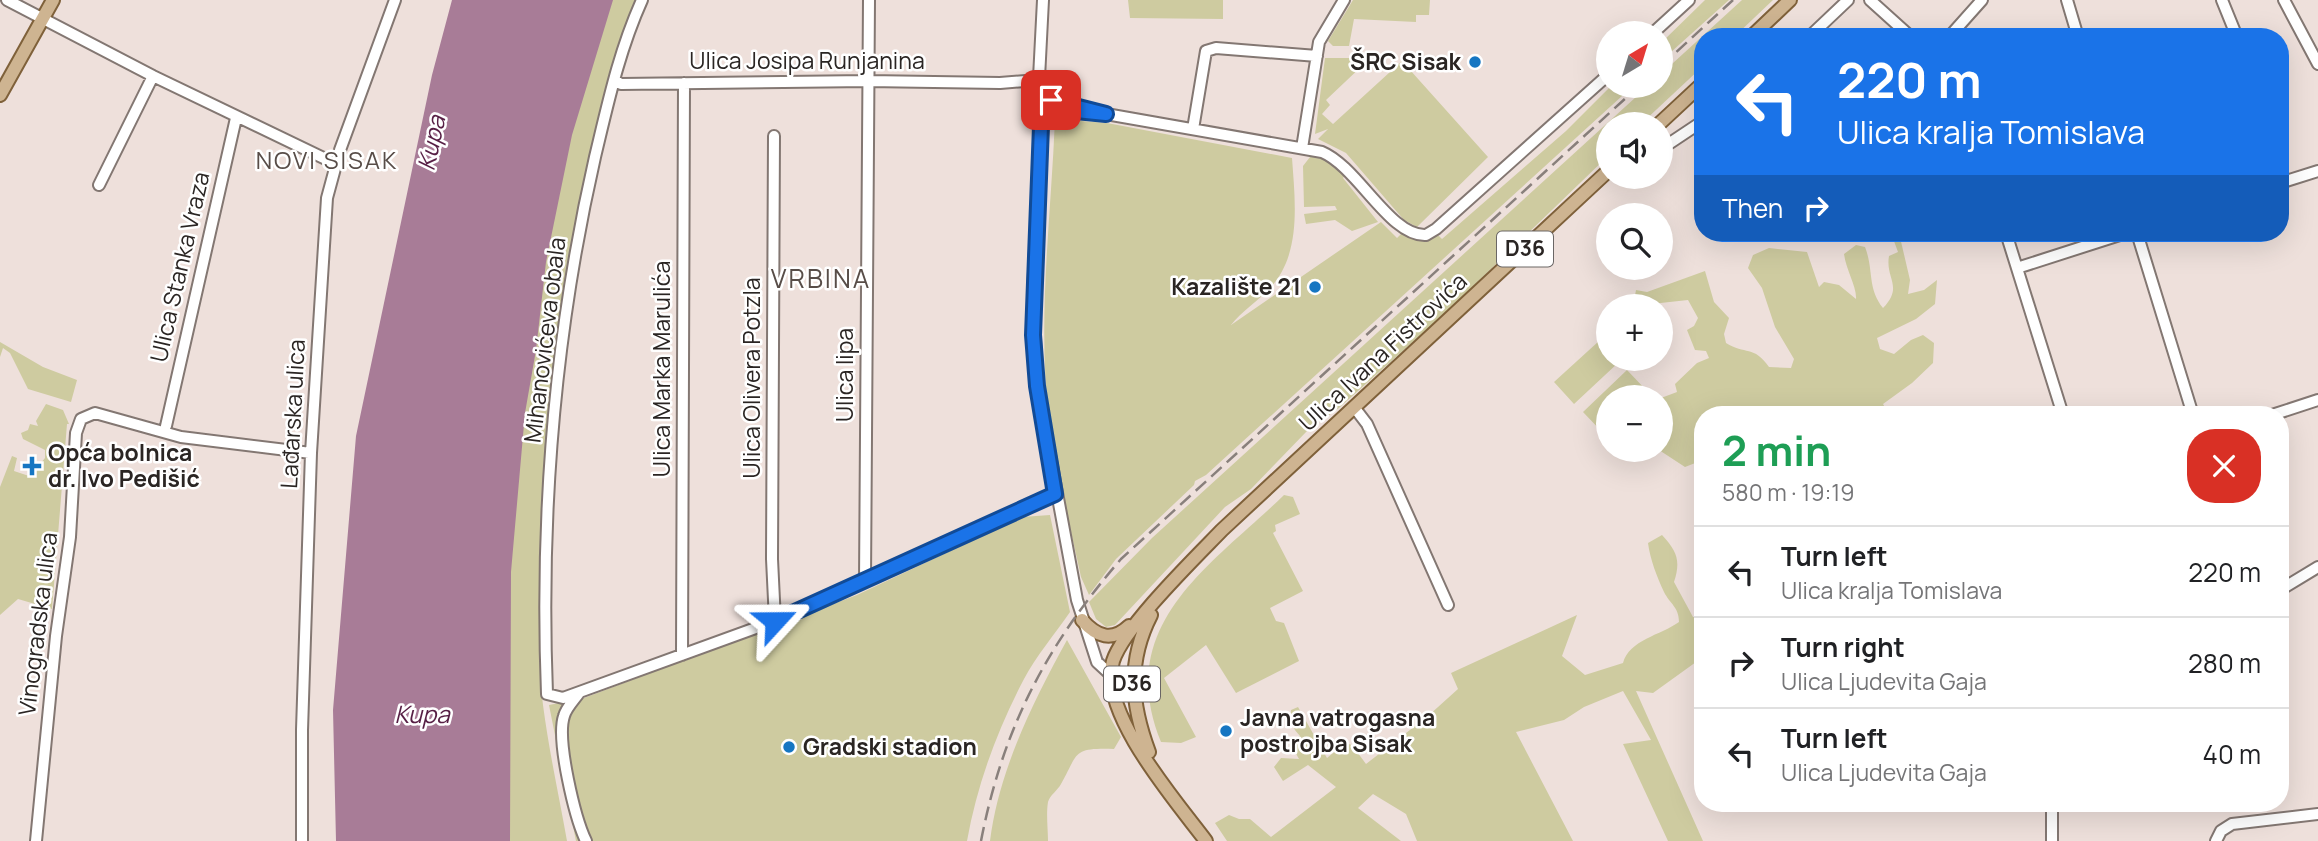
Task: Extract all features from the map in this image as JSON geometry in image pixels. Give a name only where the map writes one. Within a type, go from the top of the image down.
[{"type":"main road","points":[[0,94],[53,0]]},
{"type":"main road","points":[[1760,28],[1790,0]]},
{"type":"main road","points":[[1672,112],[1694,91]]},
{"type":"main road","name":"Ulica Ivana Fistrovića","points":[[1165,591],[1222,530],[1596,182]]},
{"type":"main road","name":"D36","points":[[1165,591],[1116,653],[1110,674],[1116,705],[1160,778],[1206,841]]},
{"type":"main road","name":"D36","points":[[1160,778],[1137,715],[1132,684],[1140,639],[1165,591]]},
{"type":"main road","points":[[1082,621],[1097,633],[1113,637],[1144,616]]},
{"type":"street","points":[[7,0],[236,118],[335,164]]},
{"type":"street","name":"Lađarska ulica","points":[[302,841],[302,730],[312,453],[325,224],[335,164],[395,0]]},
{"type":"street","name":"Mihanovićeva obala","points":[[581,691],[554,699],[547,694],[546,594],[557,385],[587,191],[616,81],[642,0]]},
{"type":"street","name":"Ulica lipa","points":[[865,581],[869,0]]},
{"type":"street","points":[[1043,0],[1041,48],[1044,105],[1033,335],[1037,386],[1055,494],[1082,621],[1097,662],[1110,674]]},
{"type":"street","points":[[1302,148],[1319,42],[1345,0]]},
{"type":"street","points":[[1666,21],[1689,0]]},
{"type":"street","points":[[1818,28],[1848,0]]},
{"type":"street","points":[[1870,0],[1901,28]]},
{"type":"street","points":[[1957,28],[1982,0]]},
{"type":"street","points":[[2067,0],[2075,28]]},
{"type":"street","points":[[2222,0],[2233,28]]},
{"type":"street","points":[[2284,0],[2318,64]]},
{"type":"street","points":[[1193,129],[1203,54],[1207,50],[1317,56]]},
{"type":"street","points":[[99,185],[153,76]]},
{"type":"street","points":[[1042,79],[1036,92],[1044,105]]},
{"type":"street","name":"Ulica Josipa Runjanina","points":[[616,81],[621,84],[868,81],[1000,83],[1042,79]]},
{"type":"street","name":"Ulica Marka Marulića","points":[[682,655],[684,83]]},
{"type":"street","name":"Ulica Josipa Runjanina","points":[[1000,83],[1036,92]]},
{"type":"street","points":[[1044,105],[1302,148],[1340,161],[1402,227],[1412,234],[1426,235],[1596,86]]},
{"type":"street","name":"Ulica Stanka Vraza","points":[[166,426],[236,118]]},
{"type":"street","points":[[1673,141],[1694,127]]},
{"type":"street","name":"Ulica Olivera Potzla","points":[[774,136],[772,559],[775,621]]},
{"type":"street","points":[[2289,180],[2318,171]]},
{"type":"street","points":[[2009,242],[2060,406]]},
{"type":"street","points":[[2017,268],[2098,242]]},
{"type":"street","points":[[2140,242],[2190,406]]},
{"type":"street","points":[[2289,409],[2318,400]]},
{"type":"street","points":[[1354,407],[1367,424],[1448,605]]},
{"type":"street","name":"Vinogradska ulica","points":[[36,841],[55,636],[70,537],[76,433],[85,415],[102,415],[194,439],[312,453]]},
{"type":"street","points":[[586,841],[570,793],[562,725],[565,713],[581,691],[775,621],[1055,494]]},
{"type":"street","points":[[2289,585],[2318,567]]},
{"type":"street","points":[[2052,812],[2052,841]]},
{"type":"street","points":[[2216,841],[2221,831],[2232,824],[2318,814]]},
{"type":"shaded area","points":[[549,0],[636,0],[596,139],[580,209],[566,280],[548,423],[543,495],[540,671],[545,722],[567,841],[441,841]]},
{"type":"shaded area","points":[[1128,0],[1223,0],[1223,19],[1130,18]]},
{"type":"shaded area","points":[[1353,0],[1430,0],[1429,15],[1416,15],[1416,22],[1354,19],[1349,46],[1333,46],[1328,41]]},
{"type":"shaded area","points":[[1705,0],[1729,0],[1698,28],[1694,28],[1694,31],[1673,50],[1673,31]]},
{"type":"shaded area","points":[[1742,0],[1773,0],[1743,28],[1711,28]]},
{"type":"shaded area","points":[[1694,44],[1694,74],[1673,94],[1673,63]]},
{"type":"shaded area","points":[[1325,58],[1366,58],[1369,62],[1368,67],[1364,64],[1326,100],[1330,105],[1322,114],[1333,124],[1402,61],[1488,157],[1417,227],[1404,220],[1346,153],[1318,139],[1328,129],[1315,134]]},
{"type":"shaded area","points":[[1599,98],[1620,98],[1604,112],[1596,112],[1596,120],[1206,475],[1195,481],[1194,485],[1116,559],[1089,595],[1081,577],[1059,478],[1046,382],[1046,269],[1055,119],[1107,123],[1292,158],[1295,209],[1292,243],[1287,259],[1270,288],[1231,325],[1381,222],[1397,238],[1402,233],[1420,239],[1437,234],[1442,239],[1566,131]]},
{"type":"shaded area","points":[[1635,98],[1669,98],[1654,112],[1619,112]]},
{"type":"shaded area","points":[[1596,133],[1596,168],[1444,314],[1339,408],[1307,431],[1251,489],[1225,507],[1115,625],[1106,627],[1096,619],[1089,602],[1152,538]]},
{"type":"shaded area","points":[[1310,157],[1324,158],[1346,174],[1343,178],[1378,222],[1352,231],[1335,220],[1306,224],[1304,214],[1337,210],[1335,206],[1304,207],[1303,166]]},
{"type":"shaded area","points":[[1894,242],[1901,242],[1910,280],[1908,294],[1924,290],[1937,280],[1935,304],[1916,319],[1877,338],[1880,349],[1894,354],[1911,340],[1923,335],[1934,343],[1933,363],[1912,383],[1883,404],[1884,406],[1694,406],[1694,464],[1685,467],[1673,459],[1673,394],[1677,392],[1675,384],[1697,363],[1709,358],[1706,351],[1695,350],[1687,330],[1694,326],[1698,318],[1688,300],[1673,302],[1673,294],[1635,294],[1636,290],[1647,292],[1705,271],[1714,302],[1729,318],[1724,334],[1726,343],[1754,353],[1769,367],[1791,368],[1794,359],[1775,327],[1762,288],[1748,268],[1753,255],[1769,248],[1807,252],[1819,287],[1824,282],[1839,285],[1856,299],[1844,254],[1856,245],[1865,247],[1875,293],[1883,308],[1893,288],[1889,256],[1898,252]]},
{"type":"shaded area","points":[[0,342],[43,367],[77,380],[71,402],[28,389],[10,353],[3,348],[0,357]]},
{"type":"shaded area","points":[[1596,344],[1596,371],[1609,371],[1574,404],[1554,382]]},
{"type":"shaded area","points":[[1628,371],[1641,385],[1611,385]]},
{"type":"shaded area","points":[[1596,400],[1596,426],[1583,412]]},
{"type":"shaded area","name":"Opća bolnica dr. Ivo Pedišić","points":[[46,404],[63,410],[69,424],[52,609],[18,599],[0,615],[0,487],[12,456],[17,458],[14,471],[29,476],[33,463],[41,463],[45,458],[45,450],[23,439],[21,433],[28,430],[30,424],[38,426],[36,421]]},
{"type":"shaded area","points":[[1284,495],[1293,497],[1300,514],[1275,525],[1276,531],[1273,533],[1303,591],[1270,608],[1276,621],[1284,623],[1299,661],[1236,693],[1206,645],[1164,678],[1196,737],[1181,743],[1161,742],[1150,700],[1150,664],[1160,631],[1177,601],[1200,573]]},
{"type":"shaded area","points":[[1050,515],[1070,612],[1029,670],[1005,718],[982,779],[967,841],[576,841],[549,705],[584,698],[857,595],[1022,517]]},
{"type":"shaded area","points":[[1662,535],[1676,557],[1674,582],[1694,617],[1694,663],[1653,693],[1636,691],[1703,841],[1668,841],[1623,744],[1651,740],[1623,691],[1584,707],[1564,720],[1516,732],[1573,841],[1417,841],[1406,814],[1373,794],[1358,808],[1401,841],[1227,841],[1215,823],[1229,815],[1250,819],[1271,837],[1336,787],[1308,765],[1283,781],[1274,767],[1281,758],[1299,759],[1289,741],[1300,736],[1292,724],[1291,710],[1298,707],[1327,758],[1345,743],[1352,745],[1366,764],[1458,689],[1451,673],[1577,615],[1562,656],[1585,675],[1623,663],[1626,655],[1639,643],[1679,622],[1676,609],[1659,580],[1648,543]]},
{"type":"shaded area","points":[[1067,640],[1121,737],[1114,749],[1091,750],[1078,754],[1048,802],[1048,841],[990,841],[994,815],[1009,763],[1030,712]]},
{"type":"water","name":"Kupa","points":[[452,0],[613,0],[572,135],[546,262],[536,350],[525,413],[511,572],[510,841],[336,841],[333,710],[356,436],[432,75]]},
{"type":"railway","points":[[1702,28],[1733,0]]},
{"type":"railway","points":[[1673,55],[1694,36]]},
{"type":"railway","points":[[981,841],[1002,762],[1031,690],[1071,624],[1121,559],[1626,98]]},
{"type":"place","name":"ŠRC Sisak","points":[[1475,62]]},
{"type":"place","name":"Kazalište 21","points":[[1315,287]]},
{"type":"place","name":"Opća bolnica dr. Ivo Pedišić","points":[[32,466]]},
{"type":"place","name":"Javna vatrogasna postrojba Sisak","points":[[1226,731]]},
{"type":"place","name":"Gradski stadion","points":[[789,747]]},
{"type":"district","name":"NOVI SISAK","points":[[327,161]]},
{"type":"district","name":"VRBINA","points":[[821,279]]},
{"type":"route","points":[[775,621],[1055,494],[1037,386],[1033,335],[1041,126],[1046,108],[1106,114],[1051,100]]}]
